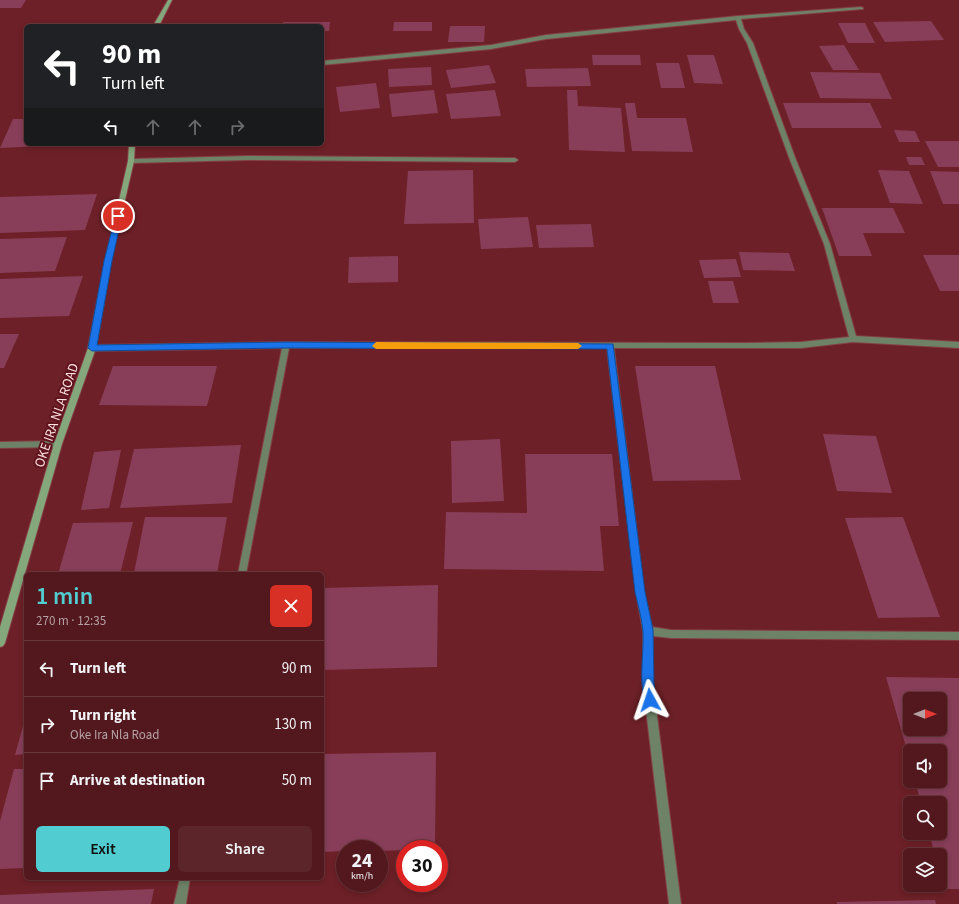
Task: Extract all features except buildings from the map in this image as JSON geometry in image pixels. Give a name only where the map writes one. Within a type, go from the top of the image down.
[{"type":"street","points":[[157,24],[170,0]]},
{"type":"street","points":[[324,63],[491,47],[546,37],[738,18],[861,8]]},
{"type":"street","points":[[738,18],[740,29],[746,34],[750,42],[793,160],[827,244],[853,339]]},
{"type":"street","name":"OKE IRA NLA ROAD","points":[[0,643],[58,444],[92,348],[108,261],[131,161],[132,146]]},
{"type":"street","points":[[131,161],[247,158],[515,160]]},
{"type":"street","points":[[92,348],[286,345],[801,345],[853,339],[959,345]]},
{"type":"street","points":[[242,572],[286,345]]},
{"type":"street","points":[[610,346],[640,592],[648,630],[648,684],[675,904]]},
{"type":"street","points":[[0,445],[58,444]]},
{"type":"street","points":[[648,630],[671,634],[959,636]]},
{"type":"street","points":[[180,904],[185,880]]},
{"type":"slow traffic","points":[[376,346],[578,346]]},
{"type":"route","points":[[118,216],[92,348],[286,345],[610,346],[640,592],[648,630],[648,684],[650,700]]}]
